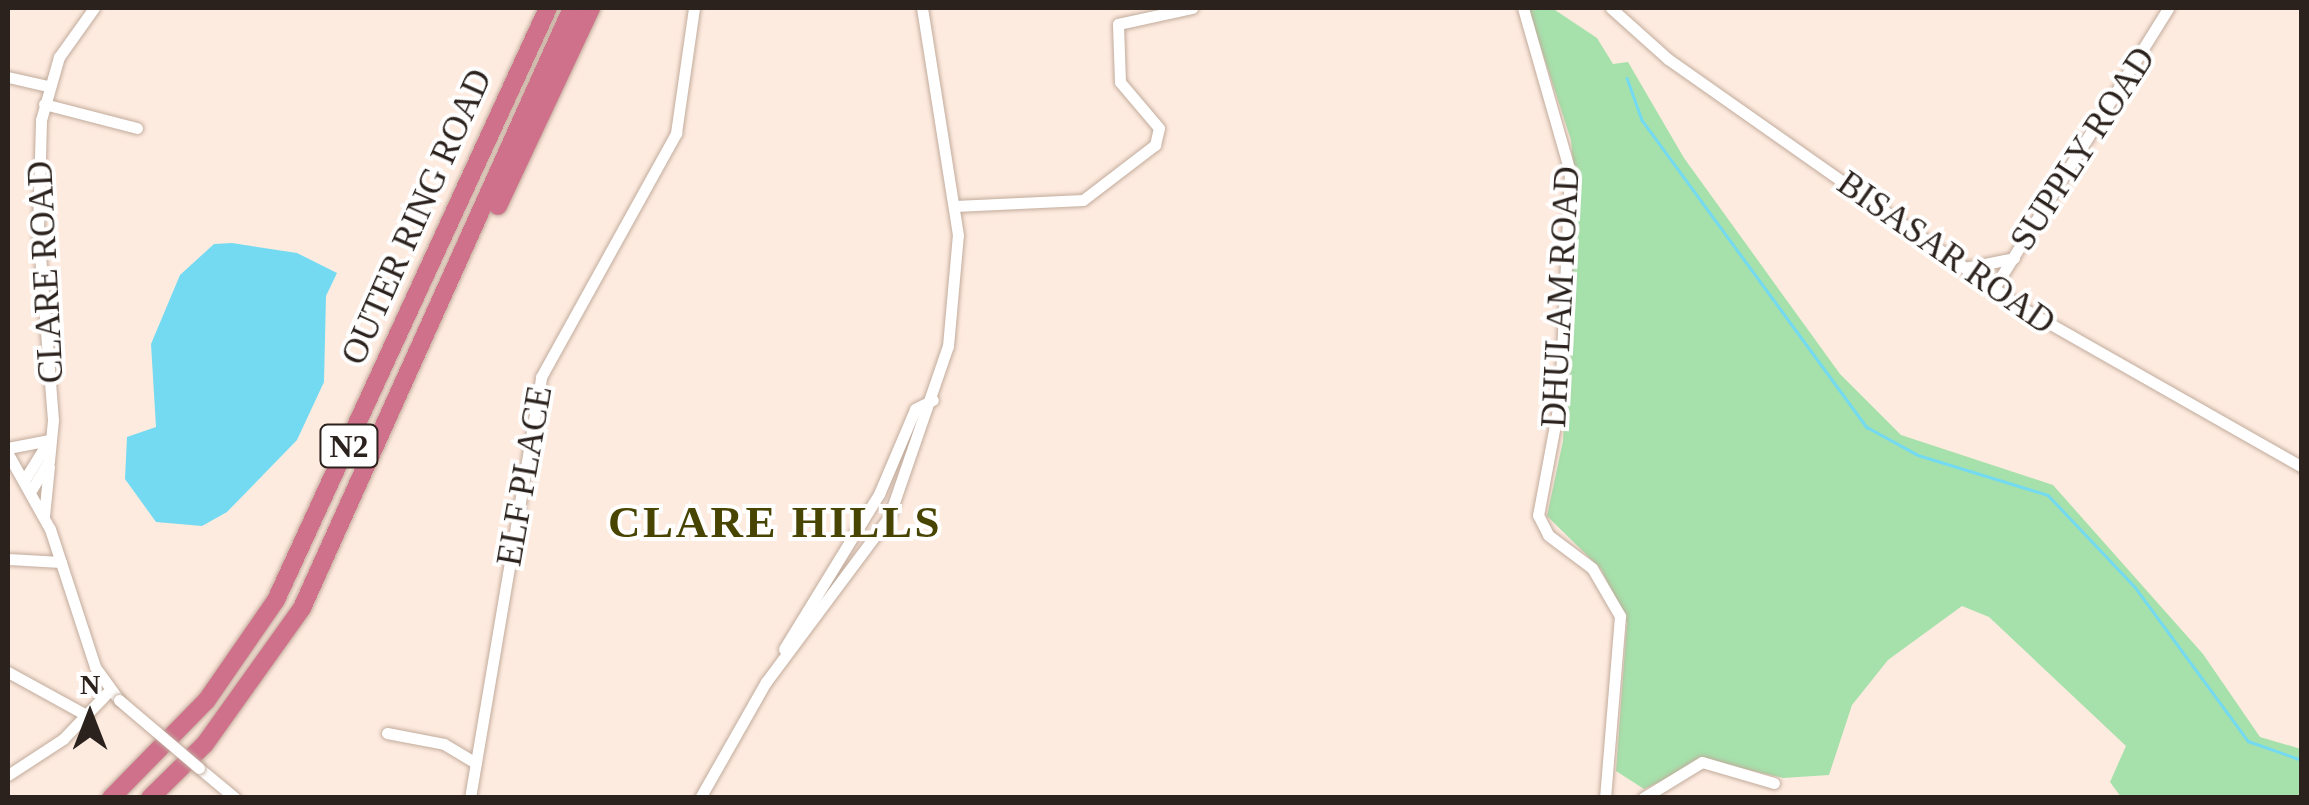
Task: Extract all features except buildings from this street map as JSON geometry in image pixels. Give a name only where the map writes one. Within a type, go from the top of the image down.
[{"type":"highway","points":[[526,54],[537,8]]},
{"type":"highway","name":"OUTER RING ROAD","points":[[111,798],[207,700],[276,600],[548,8]]},
{"type":"highway","name":"OUTER RING ROAD","points":[[150,798],[205,744],[302,608],[572,8]]},
{"type":"highway","points":[[438,313],[465,277],[591,8]]},
{"type":"street","name":"CLARE ROAD","points":[[28,484],[49,462],[51,436],[38,228],[44,104],[48,86],[94,8]]},
{"type":"street","name":"ELF PLACE","points":[[470,798],[541,377],[676,133],[694,8]]},
{"type":"street","points":[[782,661],[889,517],[932,400],[959,299],[955,206],[922,8]]},
{"type":"street","points":[[955,206],[1082,200],[1152,148],[1161,132],[1120,82],[1118,24],[1192,8]]},
{"type":"street","name":"DHULAM ROAD","points":[[1523,8],[1570,172],[1560,398],[1538,515],[1548,535],[1599,576],[1620,616],[1605,798]]},
{"type":"street","name":"BISASAR ROAD","points":[[1611,8],[1668,58],[1994,288],[2302,467]]},
{"type":"street","name":"SUPPLY ROAD","points":[[1994,288],[2168,8]]},
{"type":"street","points":[[8,77],[48,86]]},
{"type":"street","points":[[44,104],[138,128]]},
{"type":"street","points":[[1965,268],[2014,258]]},
{"type":"street","points":[[700,798],[878,494],[915,409],[932,400]]},
{"type":"street","points":[[51,436],[8,451],[44,516],[114,695],[235,798]]},
{"type":"street","points":[[28,484],[51,436]]},
{"type":"street","points":[[44,516],[49,462]]},
{"type":"street","points":[[8,559],[61,562]]},
{"type":"street","points":[[8,672],[88,716]]},
{"type":"street","points":[[8,776],[114,695]]},
{"type":"street","points":[[387,733],[444,744],[476,764]]},
{"type":"street","points":[[1643,798],[1702,762],[1774,783]]},
{"type":"green space","points":[[1528,8],[1552,8],[1597,38],[1613,64],[1628,62],[1684,158],[1840,374],[1901,435],[2053,485],[2203,654],[2260,737],[2301,749],[2301,797],[2121,797],[2110,782],[2126,746],[1989,617],[1962,606],[1888,660],[1852,705],[1829,775],[1783,778],[1707,760],[1644,789],[1616,771],[1627,622],[1601,569],[1547,516],[1563,441],[1576,202],[1571,140]]},
{"type":"water","points":[[214,244],[297,253],[337,273],[326,296],[324,382],[297,440],[227,512],[202,526],[156,522],[125,479],[127,437],[156,427],[151,344],[180,275]]},
{"type":"waterway","points":[[1627,78],[1642,120],[1867,427],[1918,455],[2048,495],[2135,587],[2248,741],[2302,760]]},
{"type":"district","name":"CLARE HILLS","points":[[775,523]]}]
